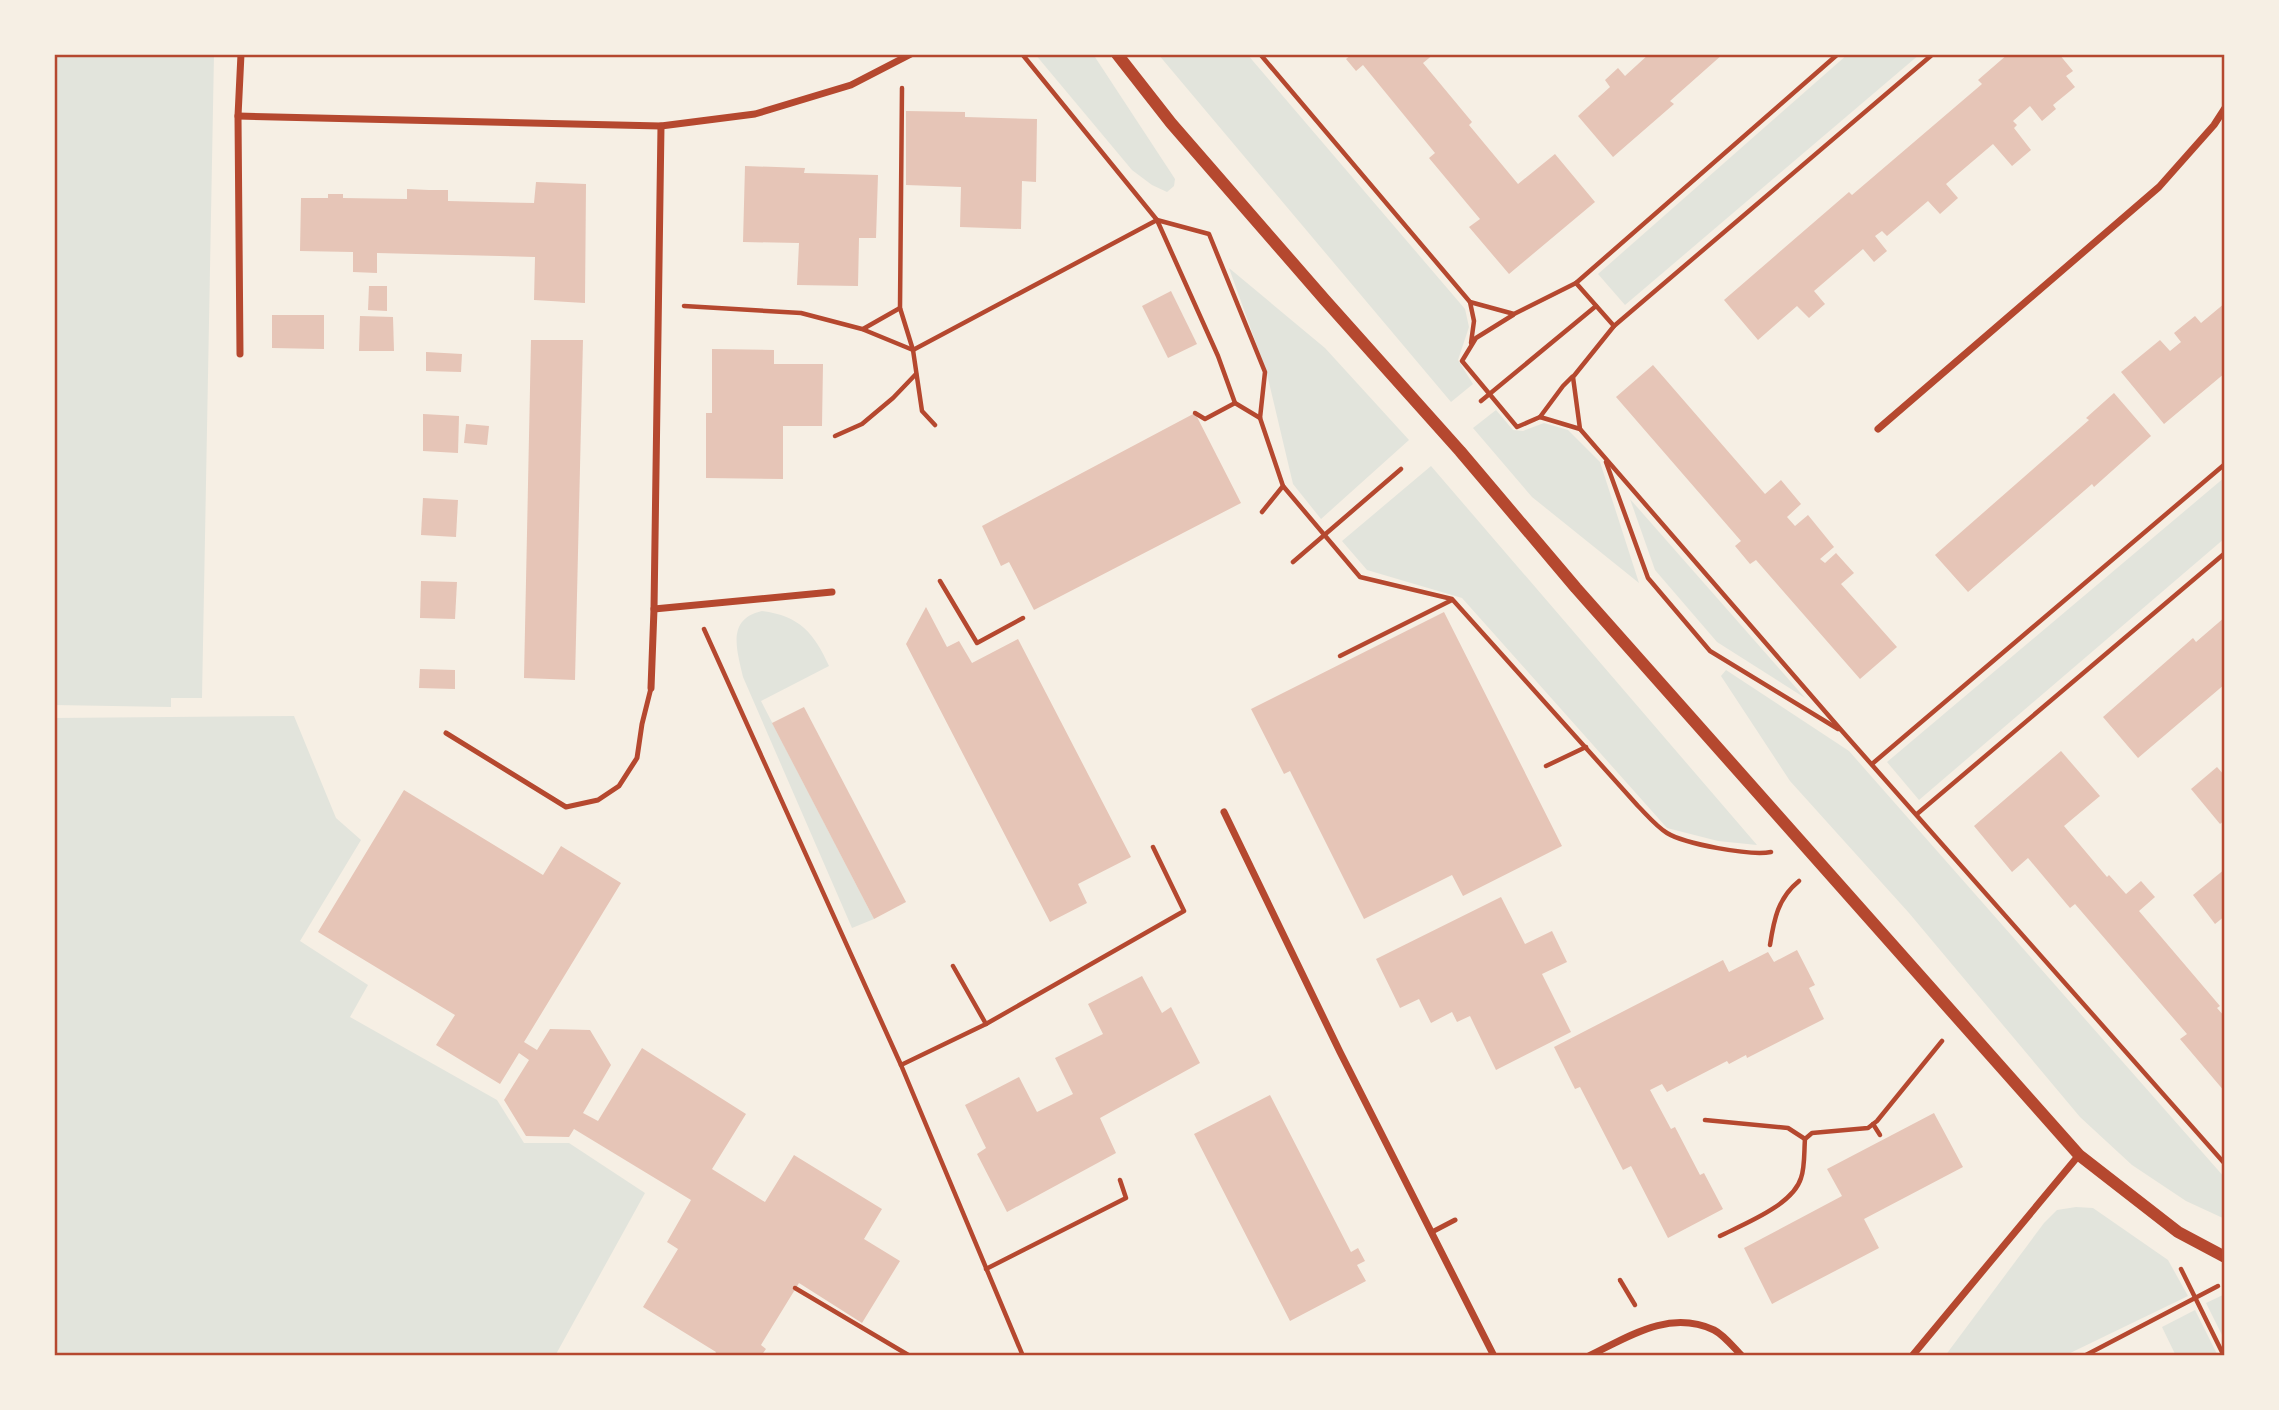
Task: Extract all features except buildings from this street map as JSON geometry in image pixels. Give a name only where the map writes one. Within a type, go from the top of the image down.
[{"type":"street","points":[[240,354],[238,116],[241,54]]},
{"type":"street","points":[[238,116],[660,126],[755,114],[851,85],[911,54]]},
{"type":"street","points":[[1117,54],[1171,123],[1460,451],[1576,588],[2079,1155],[2178,1232],[2225,1257]]},
{"type":"street","points":[[1878,429],[2159,187],[2214,125],[2225,107]]},
{"type":"street","points":[[651,688],[660,126]]},
{"type":"street","points":[[654,609],[832,592]]},
{"type":"street","points":[[1224,812],[1340,1052],[1494,1356]]},
{"type":"street","points":[[1912,1356],[2079,1155]]},
{"type":"street","points":[[1589,1356],[1647,1327],[1665,1323],[1689,1323],[1716,1331],[1742,1356]]},
{"type":"lane","points":[[446,733],[566,807],[598,800],[619,786],[637,758],[651,688]]},
{"type":"lane","points":[[1432,1232],[1455,1220]]},
{"type":"path","points":[[1022,54],[1157,220],[1218,356],[1235,403],[1260,418]]},
{"type":"path","points":[[1259,54],[1470,302],[1474,321],[1471,344]]},
{"type":"path","points":[[1838,54],[1576,283],[1514,314],[1476,338],[1462,361],[1517,427],[1540,417],[1614,326],[1933,54]]},
{"type":"path","points":[[903,59],[900,308],[912,350],[922,411],[934,425]]},
{"type":"path","points":[[658,305],[801,313],[862,330],[912,350],[1157,220],[1209,234],[1265,372],[1260,418],[1283,486],[1360,578],[1452,599],[1638,806],[1668,834],[1710,846],[1757,854],[1806,845]]},
{"type":"path","points":[[1576,283],[1614,326]]},
{"type":"path","points":[[1470,302],[1514,314]]},
{"type":"path","points":[[1481,401],[1596,306]]},
{"type":"path","points":[[862,330],[900,308]]},
{"type":"path","points":[[835,436],[862,424],[916,374]]},
{"type":"path","points":[[1573,377],[1580,429],[1604,458],[2225,1164]]},
{"type":"path","points":[[1195,413],[1205,419],[1235,403]]},
{"type":"path","points":[[1540,417],[1580,429]]},
{"type":"path","points":[[1604,458],[1648,578],[1710,651],[1842,731]]},
{"type":"path","points":[[1872,764],[2225,464]]},
{"type":"path","points":[[1293,562],[1401,469]]},
{"type":"path","points":[[1262,512],[1283,486]]},
{"type":"path","points":[[1917,814],[2225,553]]},
{"type":"path","points":[[940,581],[977,643],[1023,618]]},
{"type":"path","points":[[1340,656],[1452,599]]},
{"type":"path","points":[[694,606],[901,1065],[1023,1356]]},
{"type":"path","points":[[1546,766],[1586,747]]},
{"type":"path","points":[[901,1065],[986,1024],[1184,911],[1153,847]]},
{"type":"path","points":[[1770,945],[1778,906],[1787,891],[1821,863]]},
{"type":"path","points":[[953,966],[986,1024]]},
{"type":"path","points":[[1720,1236],[1781,1204],[1794,1192],[1801,1178],[1805,1139],[1812,1133],[1868,1128],[1873,1124],[1959,1019]]},
{"type":"path","points":[[1705,1120],[1788,1128],[1805,1139]]},
{"type":"path","points":[[1873,1124],[1880,1135]]},
{"type":"path","points":[[986,1269],[1126,1198],[1120,1180]]},
{"type":"path","points":[[2178,1262],[2224,1356]]},
{"type":"path","points":[[2084,1356],[2225,1282]]},
{"type":"path","points":[[795,1288],[910,1356]]},
{"type":"shaded area","points":[[54,54],[214,54],[202,698],[171,698],[171,707],[54,705]]},
{"type":"shaded area","points":[[1035,54],[1093,54],[1175,179],[1174,186],[1167,192],[1132,170]]},
{"type":"shaded area","points":[[1158,54],[1247,54],[1465,309],[1469,327],[1458,360],[1473,384],[1451,402]]},
{"type":"shaded area","points":[[1848,54],[1920,54],[1625,305],[1598,274]]},
{"type":"shaded area","points":[[1229,268],[1325,348],[1409,440],[1321,519],[1293,484],[1267,374]]},
{"type":"shaded area","points":[[1496,410],[1513,430],[1523,431],[1544,423],[1568,430],[1600,462],[1639,583],[1532,497],[1473,428]]},
{"type":"shaded area","points":[[1431,466],[1757,845],[1718,841],[1667,828],[1462,598],[1367,570],[1342,541]]},
{"type":"shaded area","points":[[2225,477],[2225,538],[1919,800],[1887,762]]},
{"type":"shaded area","points":[[1630,499],[1805,698],[1717,642],[1655,570]]},
{"type":"shaded area","points":[[762,611],[786,617],[804,628],[818,644],[829,666],[761,701],[874,919],[852,928],[743,677],[737,646],[739,628],[751,615]]},
{"type":"shaded area","points":[[1726,670],[1849,751],[2225,1178],[2225,1219],[2186,1201],[2132,1165],[2080,1117],[1909,913],[1790,781],[1721,676]]},
{"type":"shaded area","points":[[294,716],[336,818],[361,840],[300,941],[368,985],[350,1017],[497,1100],[524,1143],[569,1143],[645,1193],[555,1356],[54,1356],[54,718]]},
{"type":"shaded area","points":[[2093,1208],[2168,1260],[2188,1296],[2064,1356],[1945,1356],[2044,1223],[2057,1210]]},
{"type":"shaded area","points":[[2225,1294],[2225,1341],[2206,1303]]},
{"type":"shaded area","points":[[2195,1310],[2218,1356],[2176,1356],[2162,1327]]}]
